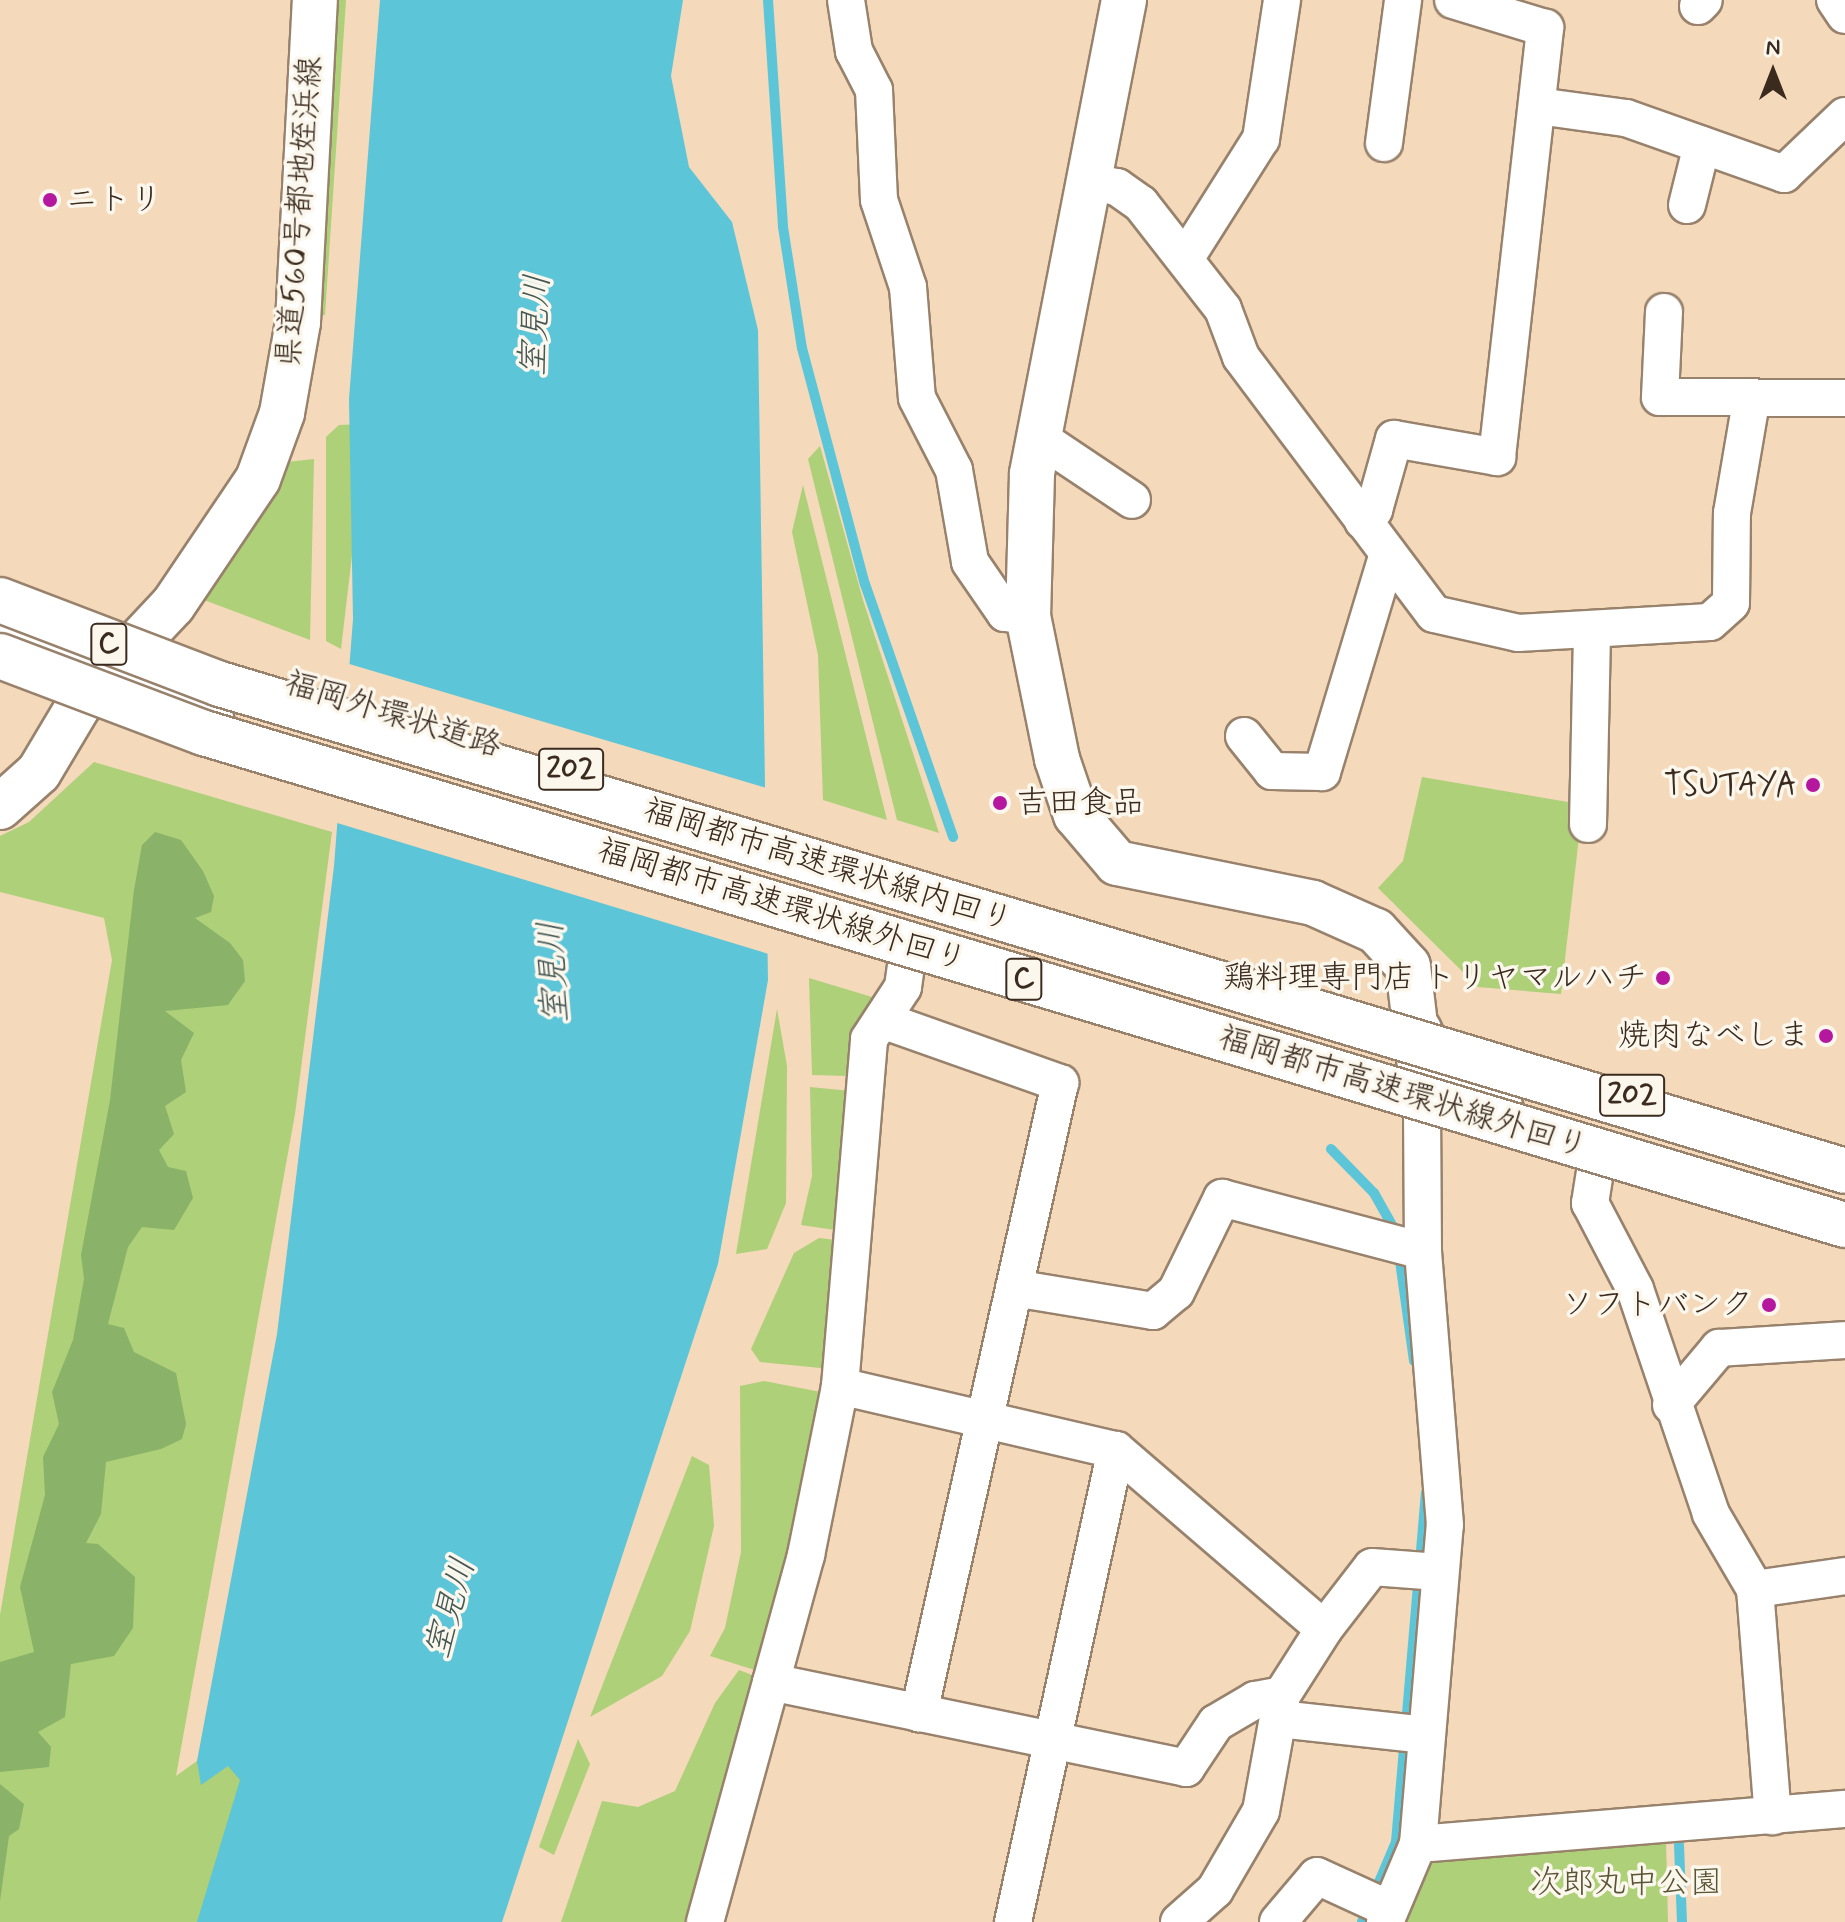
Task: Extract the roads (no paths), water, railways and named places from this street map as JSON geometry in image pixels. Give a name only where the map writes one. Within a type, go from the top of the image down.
[{"type":"main road","name":"県道560号都地姪浜線","points":[[0,807],[47,762],[79,705],[141,640],[219,544],[258,479],[282,413],[298,322],[315,0]]},
{"type":"main road","points":[[1124,0],[1038,437],[1027,530],[1028,616],[1057,759],[1076,815],[1102,851],[1139,873],[1313,903],[1361,921],[1408,966],[1419,1030],[1422,1106]]},
{"type":"main road","name":"福岡外環状道路","points":[[0,584],[141,640],[877,862],[1845,1160]]},
{"type":"main road","name":"福岡都市高速環状線内回り","points":[[0,600],[220,684],[1845,1171]]},
{"type":"main road","points":[[0,614],[60,644],[77,669],[79,705]]},
{"type":"main road","points":[[141,640],[155,689],[184,711],[259,749]]},
{"type":"main road","name":"福岡都市高速環状線外回り","points":[[0,656],[204,733],[1845,1225]]},
{"type":"main road","points":[[0,673],[79,705],[259,749]]},
{"type":"main road","name":"202","points":[[259,749],[369,774],[439,814],[862,944],[1422,1106],[1845,1235]]},
{"type":"main road","points":[[1142,944],[1184,981],[1395,1054],[1422,1106]]},
{"type":"main road","points":[[1419,1030],[1435,1066],[1461,1096],[1561,1128],[1597,1159]]},
{"type":"street","points":[[846,0],[854,51],[874,90],[879,200],[908,287],[917,398],[954,470],[970,562],[1005,613],[1028,616]]},
{"type":"street","points":[[1185,259],[1261,139],[1282,0]]},
{"type":"street","points":[[1384,143],[1403,0]]},
{"type":"street","points":[[1363,521],[1374,510],[1394,439],[1497,457],[1545,28],[1453,0]]},
{"type":"street","points":[[1835,0],[1845,15]]},
{"type":"street","points":[[1538,106],[1626,118],[1784,174],[1845,116]]},
{"type":"street","points":[[1687,205],[1702,145]]},
{"type":"street","points":[[1088,181],[1117,187],[1141,204],[1185,259],[1223,309],[1241,357],[1434,614],[1518,633],[1710,622],[1731,603],[1732,513],[1751,402]]},
{"type":"street","points":[[1664,312],[1660,397],[1751,402],[1845,398]]},
{"type":"street","points":[[1038,437],[1132,500]]},
{"type":"street","points":[[1244,736],[1272,771],[1322,772],[1388,554]]},
{"type":"street","points":[[1588,824],[1592,629]]},
{"type":"street","points":[[705,1922],[771,1682],[840,1386],[862,1083],[869,1039],[885,1021],[907,957]]},
{"type":"street","points":[[885,1021],[1060,1083],[982,1419],[919,1713]]},
{"type":"street","points":[[1278,1922],[1317,1876],[1377,1908],[1418,1844],[1445,1525],[1438,1377],[1423,1251],[1422,1106]]},
{"type":"street","points":[[1597,1159],[1590,1203],[1635,1289],[1671,1405],[1711,1514],[1755,1589],[1773,1816]]},
{"type":"street","points":[[1014,1288],[1153,1311],[1176,1292],[1222,1198],[1423,1251]]},
{"type":"street","points":[[1671,1405],[1719,1348],[1845,1340]]},
{"type":"street","points":[[840,1386],[1116,1450],[1324,1629]]},
{"type":"street","points":[[1013,1922],[1116,1450]]},
{"type":"street","points":[[1179,1922],[1215,1890],[1261,1811],[1280,1707],[1324,1629],[1372,1567],[1439,1572]]},
{"type":"street","points":[[1755,1589],[1845,1576]]},
{"type":"street","points":[[771,1682],[1186,1768],[1216,1723],[1255,1700],[1389,1732],[1426,1735]]},
{"type":"street","points":[[1418,1844],[1845,1809]]},
{"type":"water","name":"室見川","points":[[380,0],[683,0],[671,76],[689,167],[732,222],[758,330],[768,980],[718,1264],[502,1922],[197,1922],[240,1780],[228,1766],[201,1785],[197,1761],[277,1334],[334,866],[353,619],[349,399]]},
{"type":"waterway","points":[[768,0],[783,227],[802,348],[865,584],[953,837]]},
{"type":"waterway","points":[[1331,1149],[1374,1193],[1397,1234]]},
{"type":"waterway","points":[[1399,1254],[1414,1361]]},
{"type":"waterway","points":[[1362,1922],[1396,1842],[1426,1492]]},
{"type":"waterway","points":[[1679,1845],[1682,1922]]},
{"type":"place","name":"ニトリ","points":[[50,200]]},
{"type":"place","name":"TSUTAYA","points":[[1813,785]]},
{"type":"place","name":"吉田食品","points":[[1000,803]]},
{"type":"place","name":"鶏料理専門店 トリヤマルハチ","points":[[1663,978]]},
{"type":"place","name":"焼肉なべしま","points":[[1826,1036]]},
{"type":"place","name":"ソフトバンク","points":[[1769,1305]]},
{"type":"park label","name":"次郎丸中公園","points":[[1626,1883]]}]
